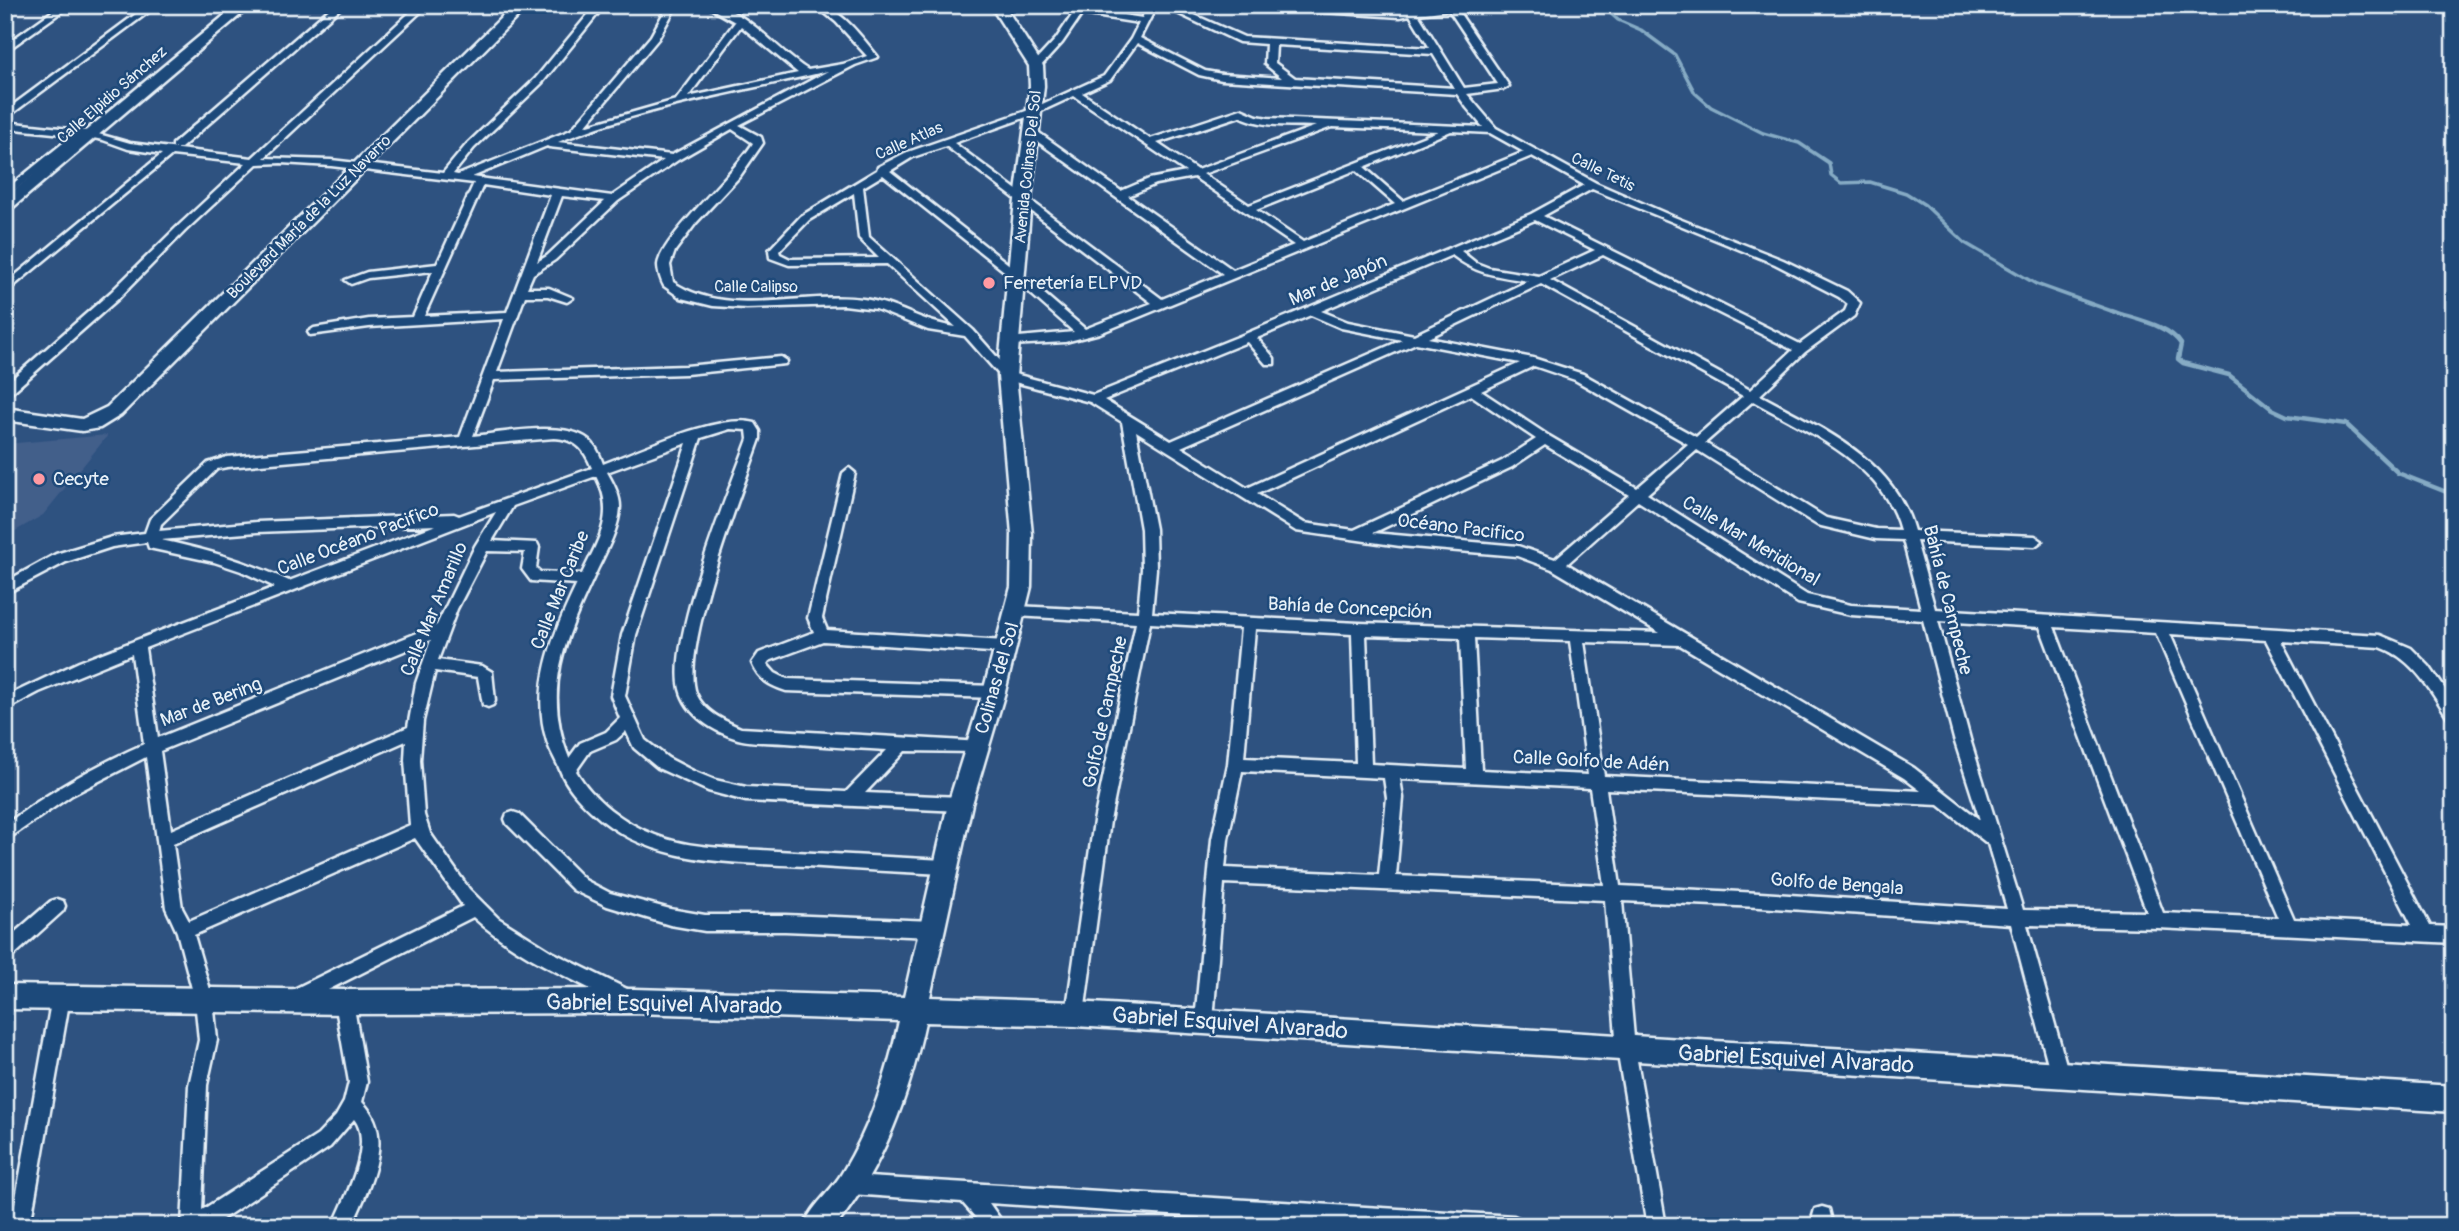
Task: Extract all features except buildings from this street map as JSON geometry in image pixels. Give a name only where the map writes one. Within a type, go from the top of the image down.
[{"type":"street","points":[[5,49],[66,5]]},
{"type":"street","points":[[155,5],[86,54],[9,115],[5,124],[87,135],[122,142],[128,146],[447,175],[479,183],[614,199]]},
{"type":"street","points":[[5,290],[174,149],[340,5]]},
{"type":"street","points":[[263,160],[424,5]]},
{"type":"street","points":[[5,392],[115,295],[181,229],[320,114],[437,5]]},
{"type":"street","name":"Boulevard María de la Luz Navarro","points":[[5,414],[71,426],[93,423],[114,411],[522,5]]},
{"type":"street","points":[[447,175],[460,153],[528,92],[563,54],[601,5]]},
{"type":"street","points":[[574,132],[655,37],[674,5]]},
{"type":"street","points":[[709,5],[762,36],[794,66],[820,81]]},
{"type":"street","points":[[459,178],[574,132],[679,102],[871,58],[872,53],[839,20],[819,5]]},
{"type":"street","name":"Avenida Colinas Del Sol","points":[[996,5],[1036,66],[1037,86],[1032,111],[1011,341]]},
{"type":"street","name":"Calle Atlas","points":[[888,261],[789,262],[774,256],[778,244],[805,218],[882,169],[909,155],[1032,111],[1107,78],[1146,22],[1153,5]]},
{"type":"street","points":[[1164,5],[1236,38],[1437,51]]},
{"type":"street","points":[[1135,39],[1212,76],[1464,91],[1504,86],[1451,7],[1411,9],[1261,5]]},
{"type":"street","name":"Calle Elpidio Sánchez","points":[[5,206],[244,7]]},
{"type":"street","points":[[1036,66],[1059,41],[1083,8],[1146,22]]},
{"type":"street","name":"Calle Tetis","points":[[1411,9],[1464,91],[1475,113],[1492,130],[1592,185],[1779,262],[1843,293],[1854,303],[1850,313],[1801,349]]},
{"type":"street","points":[[679,102],[740,21]]},
{"type":"street","points":[[1271,42],[1270,64],[1292,81]]},
{"type":"street","points":[[528,272],[551,258],[614,199],[674,158],[852,63]]},
{"type":"street","points":[[1076,93],[1301,246]]},
{"type":"street","points":[[1147,143],[1241,112],[1260,120],[1492,130]]},
{"type":"street","points":[[1249,209],[1452,128],[1475,113]]},
{"type":"street","points":[[1122,195],[1153,181],[1195,174],[1336,123]]},
{"type":"street","name":"Calle Calipso","points":[[732,125],[757,139],[758,144],[668,252],[663,267],[666,281],[676,291],[690,299],[720,304],[862,302],[933,327],[969,333]]},
{"type":"street","points":[[1031,132],[1231,274]]},
{"type":"street","name":"Calle Elpidio Sánchez","points":[[5,195],[87,135]]},
{"type":"street","points":[[946,141],[1160,303]]},
{"type":"street","points":[[544,144],[674,158]]},
{"type":"street","points":[[1011,341],[1044,340],[1084,334],[1530,153]]},
{"type":"street","points":[[1357,166],[1402,205]]},
{"type":"street","points":[[882,169],[1017,276],[1084,334]]},
{"type":"street","points":[[416,322],[479,183]]},
{"type":"street","points":[[858,185],[864,238],[969,333],[1007,376]]},
{"type":"street","name":"Mar de Japón","points":[[1094,399],[1249,337],[1535,216],[1592,185]]},
{"type":"street","points":[[466,440],[557,194]]},
{"type":"street","points":[[1535,216],[1801,349],[1751,397],[1557,565]]},
{"type":"street","points":[[1452,250],[1472,265],[1486,271],[1542,280]]},
{"type":"street","points":[[1169,446],[1415,339],[1604,250]]},
{"type":"street","points":[[351,280],[367,275],[441,267]]},
{"type":"street","name":"Bahía de Campeche","points":[[1542,280],[1825,436],[1865,463],[1891,493],[1910,535],[1962,739],[2018,917],[2060,1075]]},
{"type":"street","points":[[519,292],[549,292],[566,298]]},
{"type":"street","points":[[1311,311],[1345,325],[1534,362],[1595,385],[1696,443],[1822,522],[1876,534],[2035,541]]},
{"type":"street","points":[[314,332],[369,323],[511,315]]},
{"type":"street","points":[[1249,337],[1270,361]]},
{"type":"street","name":"Colinas del Sol","points":[[818,1226],[851,1185],[872,1146],[899,1079],[933,929],[944,867],[1016,611],[1021,587],[1022,534],[1007,376],[1011,341]]},
{"type":"street","points":[[488,376],[674,370],[781,361]]},
{"type":"street","points":[[1246,494],[1534,362]]},
{"type":"street","name":"Océano Pacifico","points":[[1007,376],[1094,399],[1301,528],[1354,536],[1518,551],[1557,565],[1909,773],[1995,841]]},
{"type":"street","name":"Calle Mar Meridional","points":[[1472,390],[1545,439],[1802,598],[1851,610],[2380,641],[2411,653],[2454,715]]},
{"type":"street","name":"Golfo de Campeche","points":[[1075,1014],[1102,821],[1144,618],[1149,569],[1148,529],[1127,418]]},
{"type":"street","name":"Calle Océano Pacifico","points":[[5,704],[84,666],[467,518],[507,506],[599,469],[731,424],[751,426],[754,439],[701,601],[685,664],[687,689],[698,709],[718,726],[741,734],[902,745]]},
{"type":"street","name":"Calle Mar Caribe","points":[[151,536],[155,522],[213,466],[227,462],[466,440],[562,433],[576,436],[593,451],[614,506],[613,515],[553,664],[548,695],[557,754],[586,797],[611,818],[643,837],[673,847],[710,854],[944,867]]},
{"type":"street","points":[[696,435],[629,635],[618,695],[639,744],[663,763],[713,786],[746,794],[960,804]]},
{"type":"street","points":[[1354,536],[1507,464],[1545,439]]},
{"type":"street","points":[[822,635],[815,618],[849,473]]},
{"type":"street","name":"Calle Mar Amarillo","points":[[507,506],[482,545],[443,628],[418,698],[412,781],[419,829],[475,908],[502,930],[554,961],[634,1001]]},
{"type":"street","points":[[5,589],[38,569],[81,549],[151,536],[257,527],[467,518]]},
{"type":"street","points":[[151,536],[154,544],[215,557],[246,567],[291,588]]},
{"type":"street","points":[[482,545],[532,547],[529,569],[536,577],[585,579]]},
{"type":"street","name":"Bahía de Concepción","points":[[1016,611],[1359,629],[1681,639]]},
{"type":"street","points":[[2045,622],[2158,920]]},
{"type":"street","points":[[1204,1021],[1220,839],[1236,764],[1249,623]]},
{"type":"street","points":[[2160,627],[2290,928]]},
{"type":"street","name":"Mar de Bering","points":[[5,835],[52,799],[152,745],[278,697],[443,628]]},
{"type":"street","points":[[1359,629],[1364,769]]},
{"type":"street","points":[[1467,633],[1474,775]]},
{"type":"street","points":[[994,692],[786,685],[761,671],[759,663],[764,657],[822,635],[1006,647]]},
{"type":"street","points":[[2271,635],[2425,934]]},
{"type":"street","points":[[1576,636],[1613,894],[1626,1049],[1657,1226]]},
{"type":"street","points":[[138,647],[174,908],[185,931],[204,1000],[208,1040],[198,1085],[194,1226]]},
{"type":"street","points":[[429,664],[482,672],[487,676],[488,701]]},
{"type":"street","points":[[567,772],[585,747],[611,736],[628,722]]},
{"type":"street","points":[[166,840],[415,730]]},
{"type":"street","points":[[849,799],[902,745],[977,747]]},
{"type":"street","name":"Calle Golfo de Adén","points":[[1236,764],[1944,799]]},
{"type":"street","points":[[1387,881],[1395,798],[1391,771]]},
{"type":"street","points":[[513,819],[579,885],[607,899],[670,917],[705,923],[785,923],[933,929]]},
{"type":"street","points":[[185,931],[419,829]]},
{"type":"street","name":"Golfo de Bengala","points":[[1217,875],[1387,881],[2018,917],[2158,920],[2454,935]]},
{"type":"street","points":[[5,953],[57,906]]},
{"type":"street","points":[[288,1001],[475,908]]},
{"type":"street","name":"Gabriel Esquivel Alvarado","points":[[5,997],[344,1002],[634,1001],[1075,1014],[2454,1099]]},
{"type":"street","points":[[20,1226],[61,998]]},
{"type":"street","points":[[194,1226],[324,1141],[342,1122],[352,1105],[358,1082],[344,1002]]},
{"type":"street","points":[[342,1226],[360,1183],[370,1143],[366,1121],[352,1105]]},
{"type":"street","points":[[851,1185],[967,1193],[1209,1217],[1514,1226]]},
{"type":"street","points":[[967,1193],[996,1226]]},
{"type":"shaded area","name":"Cecyte","points":[[108,435],[43,515],[5,537],[5,444]]},
{"type":"waterway","points":[[1601,5],[1618,20],[1641,30],[1675,55],[1695,93],[1711,107],[1763,133],[1799,143],[1829,163],[1831,175],[1841,183],[1870,182],[1906,193],[1925,205],[1965,243],[2036,284],[2117,313]]},
{"type":"waterway","points":[[2112,311],[2150,323],[2175,337],[2181,344],[2178,359],[2183,363],[2229,375],[2272,409],[2287,416],[2346,424],[2398,473],[2454,495]]},
{"type":"place","name":"Ferretería ELPVD","points":[[989,283]]},
{"type":"place","name":"Cecyte","points":[[39,479]]}]
